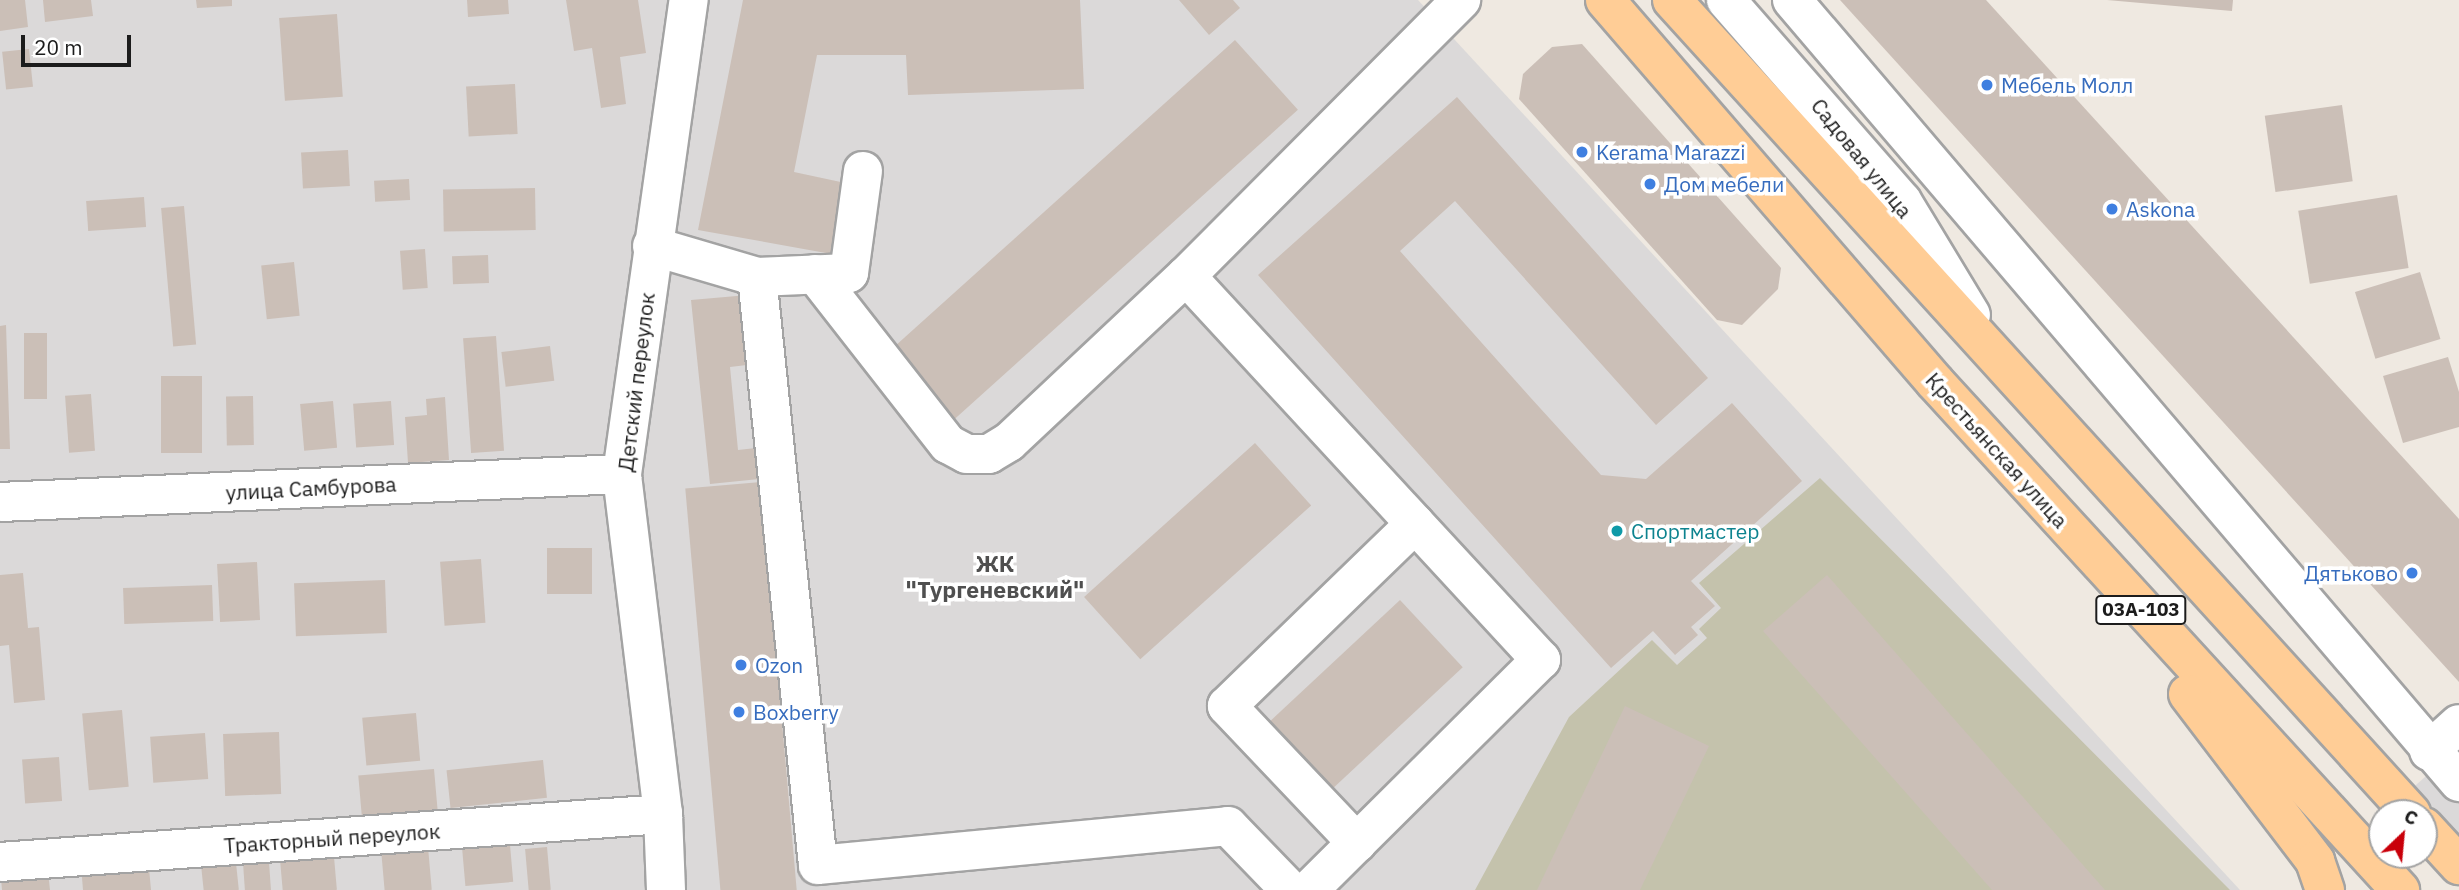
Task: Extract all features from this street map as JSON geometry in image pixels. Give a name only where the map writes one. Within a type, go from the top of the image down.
[{"type":"main road","name":"Крестьянская улица","points":[[1605,0],[1935,383],[2400,890]]},
{"type":"main road","name":"03А-103","points":[[1672,0],[2399,799]]},
{"type":"main road","points":[[2134,601],[2180,683],[2315,861],[2325,890]]},
{"type":"main road","points":[[2438,842],[2459,865]]},
{"type":"street","name":"Детский переулок","points":[[666,890],[663,814],[622,474],[652,246],[689,0]]},
{"type":"street","points":[[816,274],[948,444],[967,454],[989,454],[1009,442],[1186,276],[1461,0]]},
{"type":"street","name":"Садовая улица","points":[[1726,0],[1798,79],[1902,201],[2002,365]]},
{"type":"street","points":[[1792,0],[2429,751],[2459,782]]},
{"type":"street","points":[[1798,79],[1827,40]]},
{"type":"street","points":[[652,246],[757,277],[849,272],[863,171]]},
{"type":"street","points":[[1186,276],[1541,660],[1310,890]]},
{"type":"street","points":[[757,277],[818,865],[1228,826],[1290,890]]},
{"type":"street","name":"улица Самбурова","points":[[0,502],[622,474]]},
{"type":"street","points":[[1357,843],[1227,706],[1415,524]]},
{"type":"street","points":[[2429,751],[2459,724]]},
{"type":"street","name":"Тракторный переулок","points":[[0,862],[663,814]]},
{"type":"shaded area","points":[[0,0],[1418,0],[2240,890],[0,890]]},
{"type":"shaded area","points":[[1820,478],[2230,890],[1475,890],[1569,717],[1652,640],[1677,665],[1707,638],[1699,629],[1721,608],[1699,583]]},
{"type":"shaded area","points":[[2459,747],[2459,848],[2438,825],[2438,799],[2414,799],[2408,792]]},
{"type":"building","points":[[0,0],[25,0],[28,27],[0,31]]},
{"type":"building","points":[[43,0],[91,0],[93,16],[45,22]]},
{"type":"building","points":[[196,0],[232,0],[232,6],[197,8]]},
{"type":"building","points":[[467,0],[508,0],[509,14],[468,17]]},
{"type":"building","points":[[566,0],[638,0],[646,53],[620,57],[626,104],[601,108],[592,48],[574,51]]},
{"type":"building","points":[[743,0],[1080,0],[1084,89],[908,95],[906,55],[817,55],[794,172],[850,184],[837,255],[698,230]]},
{"type":"building","points":[[1179,0],[1233,0],[1240,8],[1209,35]]},
{"type":"building","points":[[1840,0],[1986,0],[2459,519],[2459,682]]},
{"type":"building","points":[[2107,0],[2233,0],[2232,11]]},
{"type":"building","points":[[337,14],[343,97],[285,101],[279,18]]},
{"type":"building","points":[[1235,40],[1298,110],[954,420],[891,350]]},
{"type":"building","name":"Дом мебели","points":[[1582,44],[1781,268],[1778,289],[1742,325],[1717,320],[1519,99],[1523,74],[1552,47]]},
{"type":"building","points":[[29,49],[33,87],[6,90],[2,52]]},
{"type":"building","points":[[515,84],[518,134],[469,136],[466,87]]},
{"type":"building","points":[[1457,97],[1708,378],[1656,425],[1455,201],[1400,251],[1530,397],[1601,475],[1646,479],[1732,403],[1802,481],[1691,581],[1715,606],[1691,627],[1698,635],[1675,655],[1653,631],[1611,668],[1258,275]]},
{"type":"building","points":[[2342,105],[2353,181],[2275,192],[2265,116]]},
{"type":"building","points":[[348,150],[350,186],[303,188],[301,152]]},
{"type":"building","points":[[409,179],[410,200],[375,202],[374,181]]},
{"type":"building","points":[[535,188],[536,230],[444,232],[443,190]]},
{"type":"building","points":[[2397,195],[2409,268],[2310,284],[2298,211]]},
{"type":"building","points":[[144,197],[146,227],[88,231],[86,201]]},
{"type":"building","points":[[184,206],[196,344],[173,346],[161,208]]},
{"type":"building","points":[[425,249],[428,288],[403,290],[400,251]]},
{"type":"building","points":[[488,255],[489,283],[453,284],[452,256]]},
{"type":"building","points":[[294,262],[300,316],[267,319],[261,265]]},
{"type":"building","points":[[2420,272],[2440,339],[2375,359],[2355,292]]},
{"type":"building","points":[[748,295],[755,364],[730,367],[738,450],[756,448],[759,479],[710,484],[691,300]]},
{"type":"building","points":[[6,325],[10,449],[0,449],[0,326]]},
{"type":"building","points":[[24,333],[47,333],[47,399],[24,399]]},
{"type":"building","points":[[496,336],[504,451],[471,453],[463,338]]},
{"type":"building","points":[[550,346],[554,381],[506,387],[501,352]]},
{"type":"building","points":[[2448,357],[2459,392],[2459,427],[2403,443],[2383,376]]},
{"type":"building","points":[[161,376],[202,376],[202,453],[161,453]]},
{"type":"building","points":[[91,394],[95,451],[69,453],[65,396]]},
{"type":"building","points":[[226,396],[253,396],[254,445],[227,445]]},
{"type":"building","points":[[445,397],[449,460],[408,463],[405,417],[427,415],[426,399]]},
{"type":"building","points":[[333,401],[337,448],[304,451],[300,404]]},
{"type":"building","points":[[391,401],[394,445],[356,448],[353,404]]},
{"type":"building","points":[[1255,443],[1311,505],[1140,659],[1084,597]]},
{"type":"building","points":[[761,482],[797,890],[720,890],[685,489]]},
{"type":"building","points":[[547,548],[592,548],[592,594],[547,594]]},
{"type":"building","points":[[481,559],[485,623],[445,626],[440,562]]},
{"type":"building","points":[[257,562],[260,620],[220,622],[217,564]]},
{"type":"building","points":[[23,573],[28,628],[39,627],[45,700],[14,703],[9,645],[0,646],[0,575]]},
{"type":"building","points":[[1827,575],[2105,890],[1992,890],[1763,631]]},
{"type":"building","points":[[385,580],[387,633],[296,636],[294,583]]},
{"type":"building","points":[[212,585],[213,621],[124,624],[123,588]]},
{"type":"building","points":[[1400,600],[1463,667],[1328,793],[1265,725]]},
{"type":"building","points":[[1625,706],[1709,746],[1640,890],[1537,890]]},
{"type":"building","points":[[122,710],[129,787],[89,790],[82,713]]},
{"type":"building","points":[[416,713],[420,761],[366,766],[362,718]]},
{"type":"building","points":[[279,732],[281,794],[225,796],[223,734]]},
{"type":"building","points":[[205,733],[208,779],[153,783],[150,737]]},
{"type":"building","points":[[59,757],[62,801],[25,803],[22,760]]},
{"type":"building","points":[[543,760],[547,798],[451,808],[447,770]]},
{"type":"building","points":[[434,769],[438,817],[362,823],[358,776]]},
{"type":"building","points":[[510,845],[513,882],[465,886],[462,849]]},
{"type":"building","points":[[428,847],[432,890],[385,890],[381,851]]},
{"type":"building","points":[[547,847],[551,890],[529,890],[525,849]]},
{"type":"building","points":[[334,857],[337,890],[283,890],[280,862]]},
{"type":"building","points":[[148,858],[151,890],[83,890],[81,865]]},
{"type":"building","points":[[269,862],[271,890],[245,890],[243,864]]},
{"type":"building","points":[[47,863],[50,890],[2,890],[0,868]]},
{"type":"building","points":[[236,863],[239,890],[204,890],[201,867]]},
{"type":"place","name":"Мебель Молл","points":[[1987,85]]},
{"type":"place","name":"Kerama Marazzi","points":[[1582,152]]},
{"type":"place","name":"Дом мебели","points":[[1650,184]]},
{"type":"place","name":"Askona","points":[[2112,209]]},
{"type":"place","name":"Спортмастер","points":[[1617,531]]},
{"type":"place","name":"Дятьково","points":[[2412,573]]},
{"type":"place","name":"Ozon","points":[[741,665]]},
{"type":"place","name":"Boxberry","points":[[739,712]]},
{"type":"district","name":"ЖК \"Тургеневский\"","points":[[995,576]]}]
